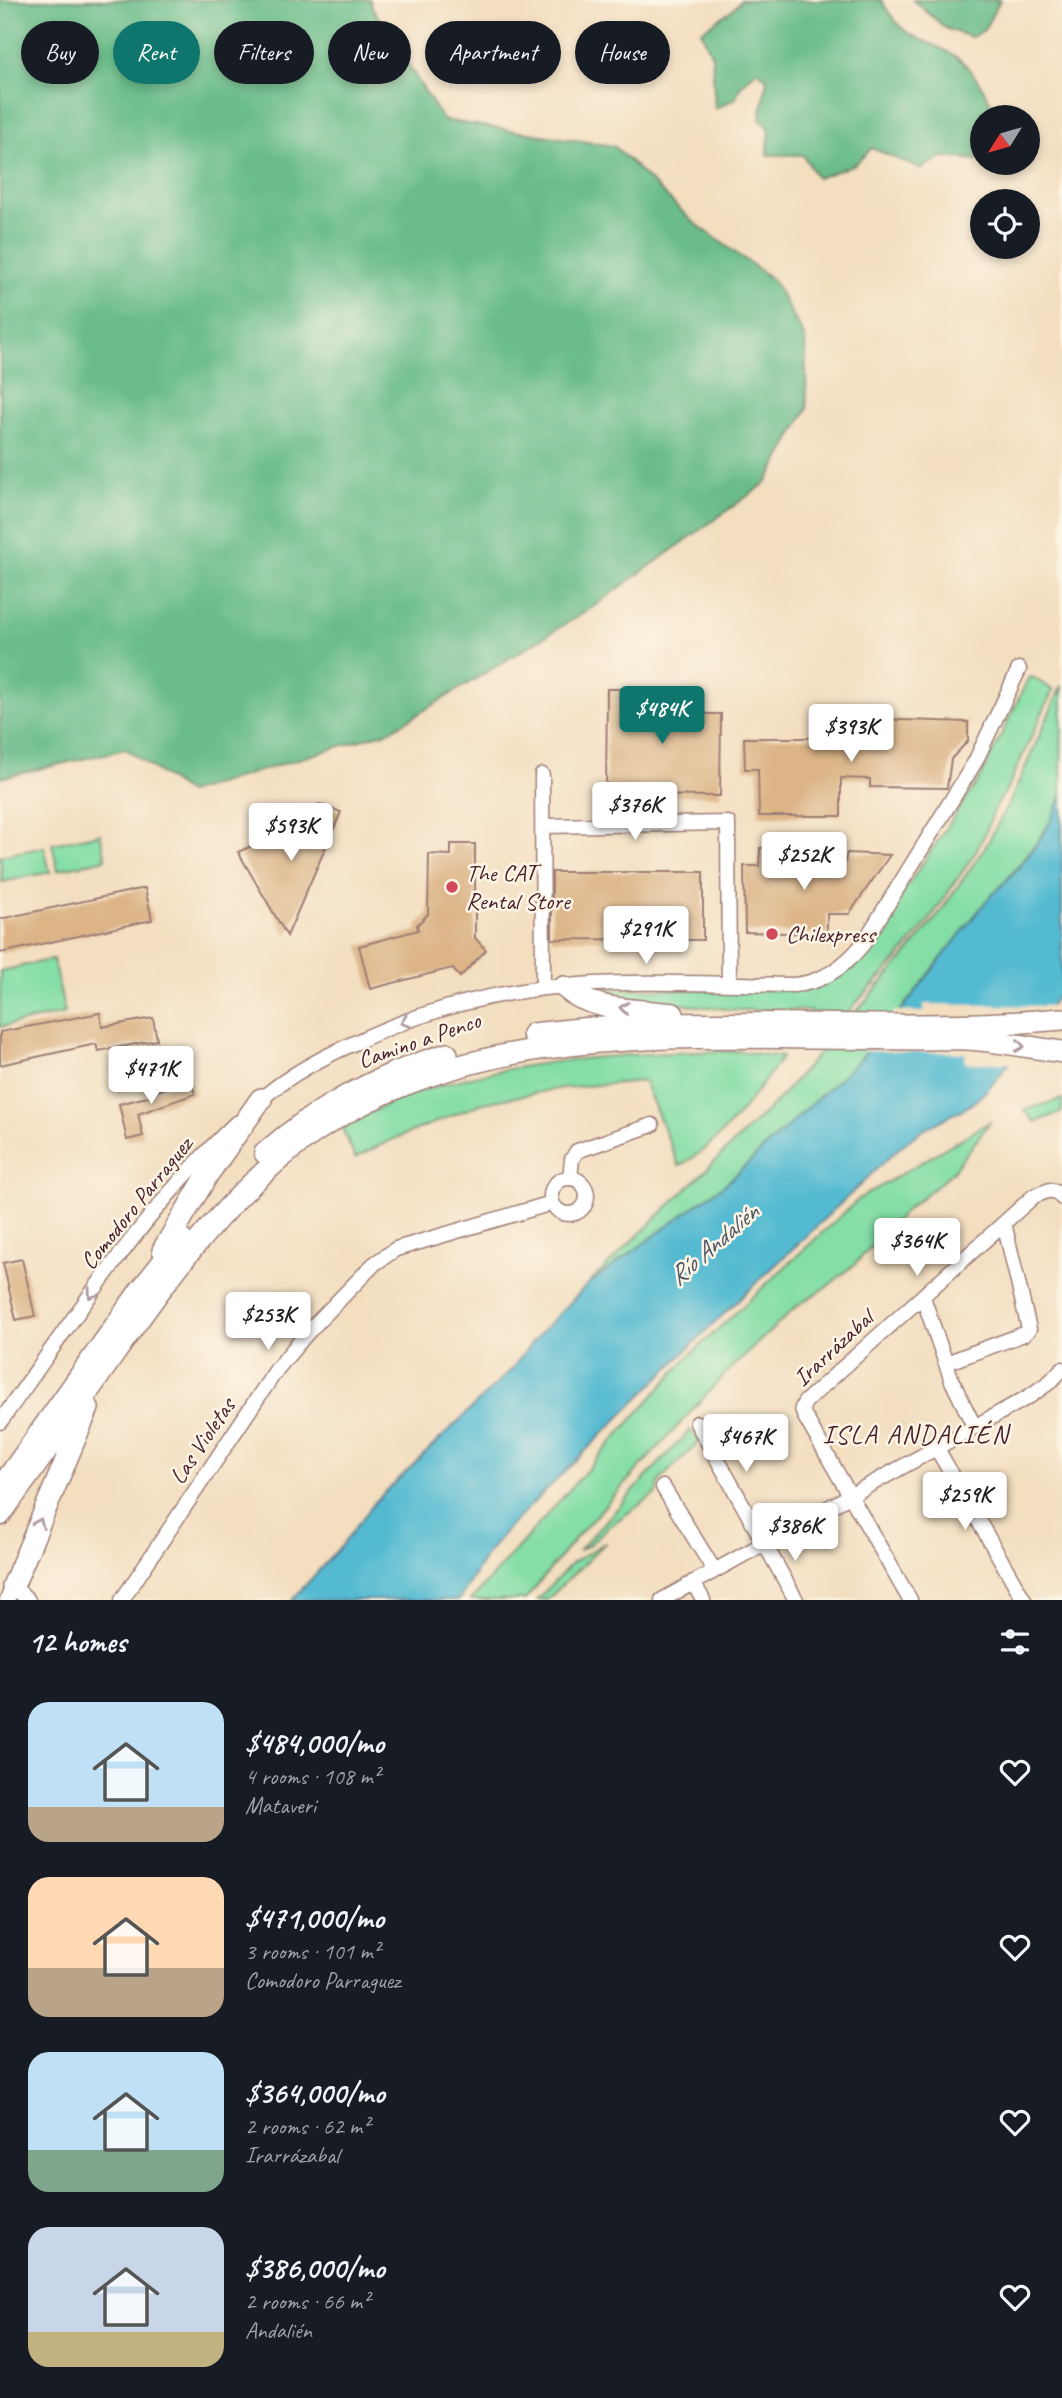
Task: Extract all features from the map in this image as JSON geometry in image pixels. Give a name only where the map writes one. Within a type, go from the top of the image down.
[{"type":"highway","points":[[553,988],[593,1004],[741,1022]]},
{"type":"highway","name":"Camino a Penco","points":[[0,1516],[190,1250],[236,1198],[305,1139],[381,1094],[464,1063],[523,1050],[619,1041],[736,1037],[786,1030],[996,1025],[1062,1019]]},
{"type":"highway","name":"Camino a Penco","points":[[0,1489],[140,1292],[208,1208],[272,1146],[317,1112],[391,1073],[462,1049],[533,1034],[611,1026],[741,1022],[786,1030],[979,1040],[1062,1052]]},
{"type":"highway","points":[[140,1292],[192,1200],[261,1099]]},
{"type":"highway","points":[[16,1595],[79,1427],[112,1358]]},
{"type":"street","name":"Comodoro Parraguez","points":[[0,1422],[147,1220],[194,1164],[261,1099],[316,1062],[398,1024],[471,1002],[553,988],[622,983],[794,985],[817,981],[843,966],[863,944],[975,762],[1019,670]]},
{"type":"street","points":[[542,775],[542,827],[553,988]]},
{"type":"street","points":[[542,827],[728,823],[729,984]]},
{"type":"street","points":[[569,1178],[572,1159],[578,1151],[652,1125]]},
{"type":"street","points":[[569,1178],[577,1179],[586,1188],[587,1202],[583,1209],[572,1215],[564,1214],[558,1211],[552,1196],[558,1182],[569,1178]]},
{"type":"street","name":"Irarrázabal","points":[[849,1494],[804,1415],[802,1408],[805,1402],[1039,1192],[1058,1194]]},
{"type":"street","name":"Las Violetas","points":[[122,1600],[277,1369],[306,1334],[374,1264],[396,1249],[507,1216],[552,1196]]},
{"type":"street","points":[[946,1363],[1024,1334],[1029,1329],[1004,1223]]},
{"type":"street","points":[[923,1297],[946,1363],[974,1426]]},
{"type":"street","points":[[662,1600],[1041,1389],[1062,1369]]},
{"type":"street","points":[[697,1423],[796,1600]]},
{"type":"street","points":[[936,1447],[1024,1600]]},
{"type":"street","points":[[663,1487],[715,1570]]},
{"type":"street","points":[[849,1494],[909,1600]]},
{"type":"street","points":[[694,1582],[703,1600]]},
{"type":"green space","points":[[0,0],[370,0],[381,21],[328,21],[328,84],[411,84],[411,69],[443,120],[614,146],[692,221],[773,280],[805,338],[807,409],[767,482],[590,609],[390,731],[188,793],[126,749],[0,778]]},
{"type":"green space","points":[[741,0],[881,0],[905,30],[960,60],[979,83],[992,105],[970,105],[970,159],[942,157],[921,169],[872,148],[854,165],[817,178],[803,155],[767,155],[770,130],[760,119],[767,79],[757,70],[740,87],[736,98],[715,109],[712,56],[701,31],[732,10]]},
{"type":"green space","points":[[913,0],[1000,0],[984,30],[972,37],[947,29]]},
{"type":"green space","points":[[1032,677],[1053,690],[973,856],[928,922],[896,961],[844,1016],[798,1010],[736,1010],[595,995],[588,992],[602,989],[797,990],[860,956],[982,775],[1028,679]]},
{"type":"green space","points":[[1062,685],[1061,797],[1053,818],[1036,844],[987,900],[860,1059],[728,1182],[587,1285],[775,1103],[936,918],[986,846],[1013,795]]},
{"type":"green space","points":[[100,834],[106,859],[58,870],[52,844]]},
{"type":"green space","points":[[44,847],[50,872],[2,882],[0,856]]},
{"type":"green space","points":[[53,959],[65,1013],[0,1027],[0,971]]},
{"type":"green space","points":[[738,1051],[782,1057],[723,1132],[710,1145],[679,1166],[644,1081],[562,1088],[483,1103],[389,1141],[355,1158],[342,1128],[401,1098],[449,1083],[530,1065],[613,1056]]},
{"type":"green space","points":[[1062,1099],[1062,1112],[1035,1122],[1024,1110]]},
{"type":"green space","points":[[991,1121],[953,1171],[908,1208],[855,1264],[798,1305],[726,1373],[579,1534],[525,1600],[471,1600],[685,1360],[787,1265],[859,1199]]},
{"type":"green space","points":[[690,1430],[700,1441],[663,1477],[657,1493],[578,1551]]},
{"type":"green space","points":[[606,1542],[547,1600],[537,1600],[572,1563]]},
{"type":"water","name":"Río Andalién","points":[[1062,794],[1062,995],[1056,998],[983,1094],[969,1106],[924,1129],[900,1147],[708,1329],[506,1530],[486,1555],[459,1600],[292,1600],[340,1547],[376,1501],[511,1370],[533,1341],[587,1285],[728,1182],[860,1059],[987,900],[1031,852],[1049,824]]},
{"type":"pier","points":[[924,1004],[1055,1006],[1013,1063],[965,1063],[965,1053],[862,1051],[895,1011],[924,1012]]},
{"type":"building","points":[[607,689],[624,689],[624,696],[681,697],[681,691],[699,691],[698,714],[721,714],[720,796],[606,795]]},
{"type":"building","points":[[872,719],[968,722],[968,741],[951,759],[947,788],[870,787],[870,779],[841,778],[841,816],[759,816],[758,769],[745,769],[744,738],[846,738],[847,728],[871,728]]},
{"type":"building","points":[[319,804],[341,812],[287,936],[238,852],[302,824],[308,809],[315,810]]},
{"type":"building","name":"The CAT Rental Store","points":[[451,844],[475,844],[475,938],[486,950],[460,977],[452,968],[370,989],[359,946],[418,930],[417,925],[428,914],[429,854],[451,855]]},
{"type":"building","points":[[760,848],[775,848],[776,859],[805,860],[804,867],[844,865],[847,853],[890,855],[849,914],[827,914],[827,934],[745,932],[744,866],[759,866]]},
{"type":"building","points":[[552,872],[703,872],[703,940],[552,939]]},
{"type":"building","points":[[145,888],[152,920],[0,953],[0,919]]},
{"type":"building","points":[[100,1013],[102,1027],[153,1018],[157,1040],[98,1051],[96,1044],[0,1065],[0,1032]]},
{"type":"building","points":[[190,1080],[195,1094],[138,1114],[143,1136],[127,1140],[119,1104],[151,1096],[150,1093]]},
{"type":"building","points":[[22,1259],[35,1316],[16,1320],[3,1263]]},
{"type":"place","name":"The CAT Rental Store","points":[[452,887]]},
{"type":"place","name":"Chilexpress","points":[[772,934]]},
{"type":"district","name":"ISLA ANDALIÉN","points":[[916,1434]]}]
